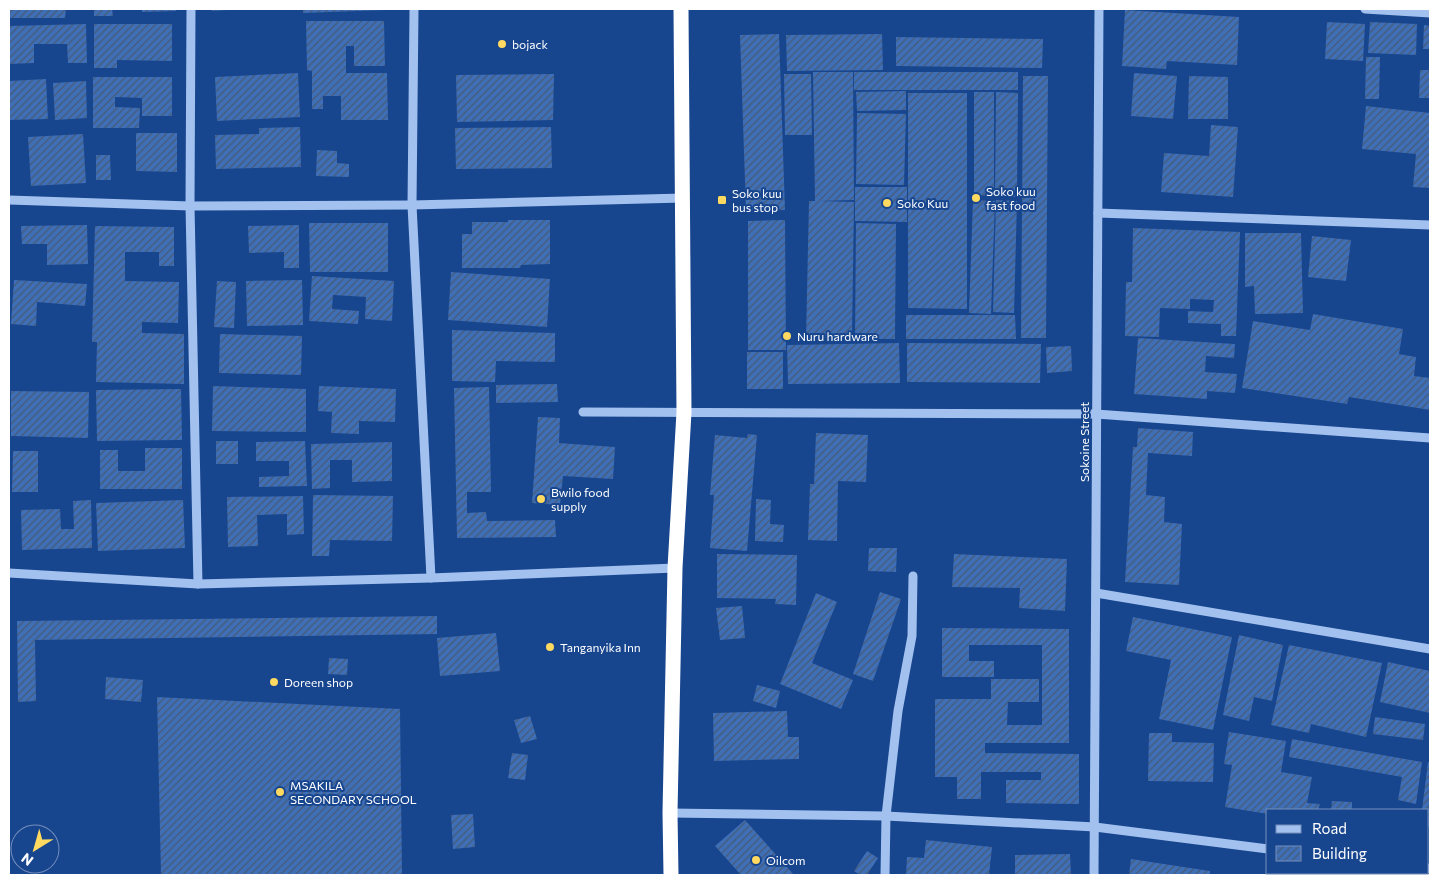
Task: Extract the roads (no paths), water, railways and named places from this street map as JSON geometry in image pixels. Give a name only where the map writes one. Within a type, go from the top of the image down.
[{"type":"highway","points":[[671,875],[670,813],[674,568],[684,412],[681,9]]},
{"type":"street","points":[[191,9],[190,206],[198,584]]},
{"type":"street","points":[[414,9],[412,205],[431,578]]},
{"type":"street","name":"Sokoine Street","points":[[1094,875],[1099,9]]},
{"type":"street","points":[[1365,9],[1430,13]]},
{"type":"street","points":[[9,200],[190,206],[412,205],[683,198]]},
{"type":"street","points":[[1098,213],[1430,225]]},
{"type":"street","points":[[583,412],[1096,414],[1430,438]]},
{"type":"street","points":[[9,573],[198,584],[431,578],[674,568]]},
{"type":"street","points":[[885,875],[886,816],[898,710],[912,636],[912,576]]},
{"type":"street","points":[[1096,593],[1430,648]]},
{"type":"street","points":[[670,813],[886,816],[1095,827],[1266,849]]},
{"type":"place","name":"bojack","points":[[502,44]]},
{"type":"place","name":"Soko kuu fast food","points":[[976,198]]},
{"type":"place","name":"Soko kuu bus stop","points":[[722,200]]},
{"type":"place","name":"Soko Kuu","points":[[887,203]]},
{"type":"place","name":"Nuru hardware","points":[[787,336]]},
{"type":"place","name":"Bwilo food supply","points":[[541,499]]},
{"type":"place","name":"Tanganyika Inn","points":[[550,647]]},
{"type":"place","name":"Doreen shop","points":[[274,682]]},
{"type":"place","name":"MSAKILA SECONDARY SCHOOL","points":[[280,792]]},
{"type":"place","name":"Oilcom","points":[[756,860]]}]
